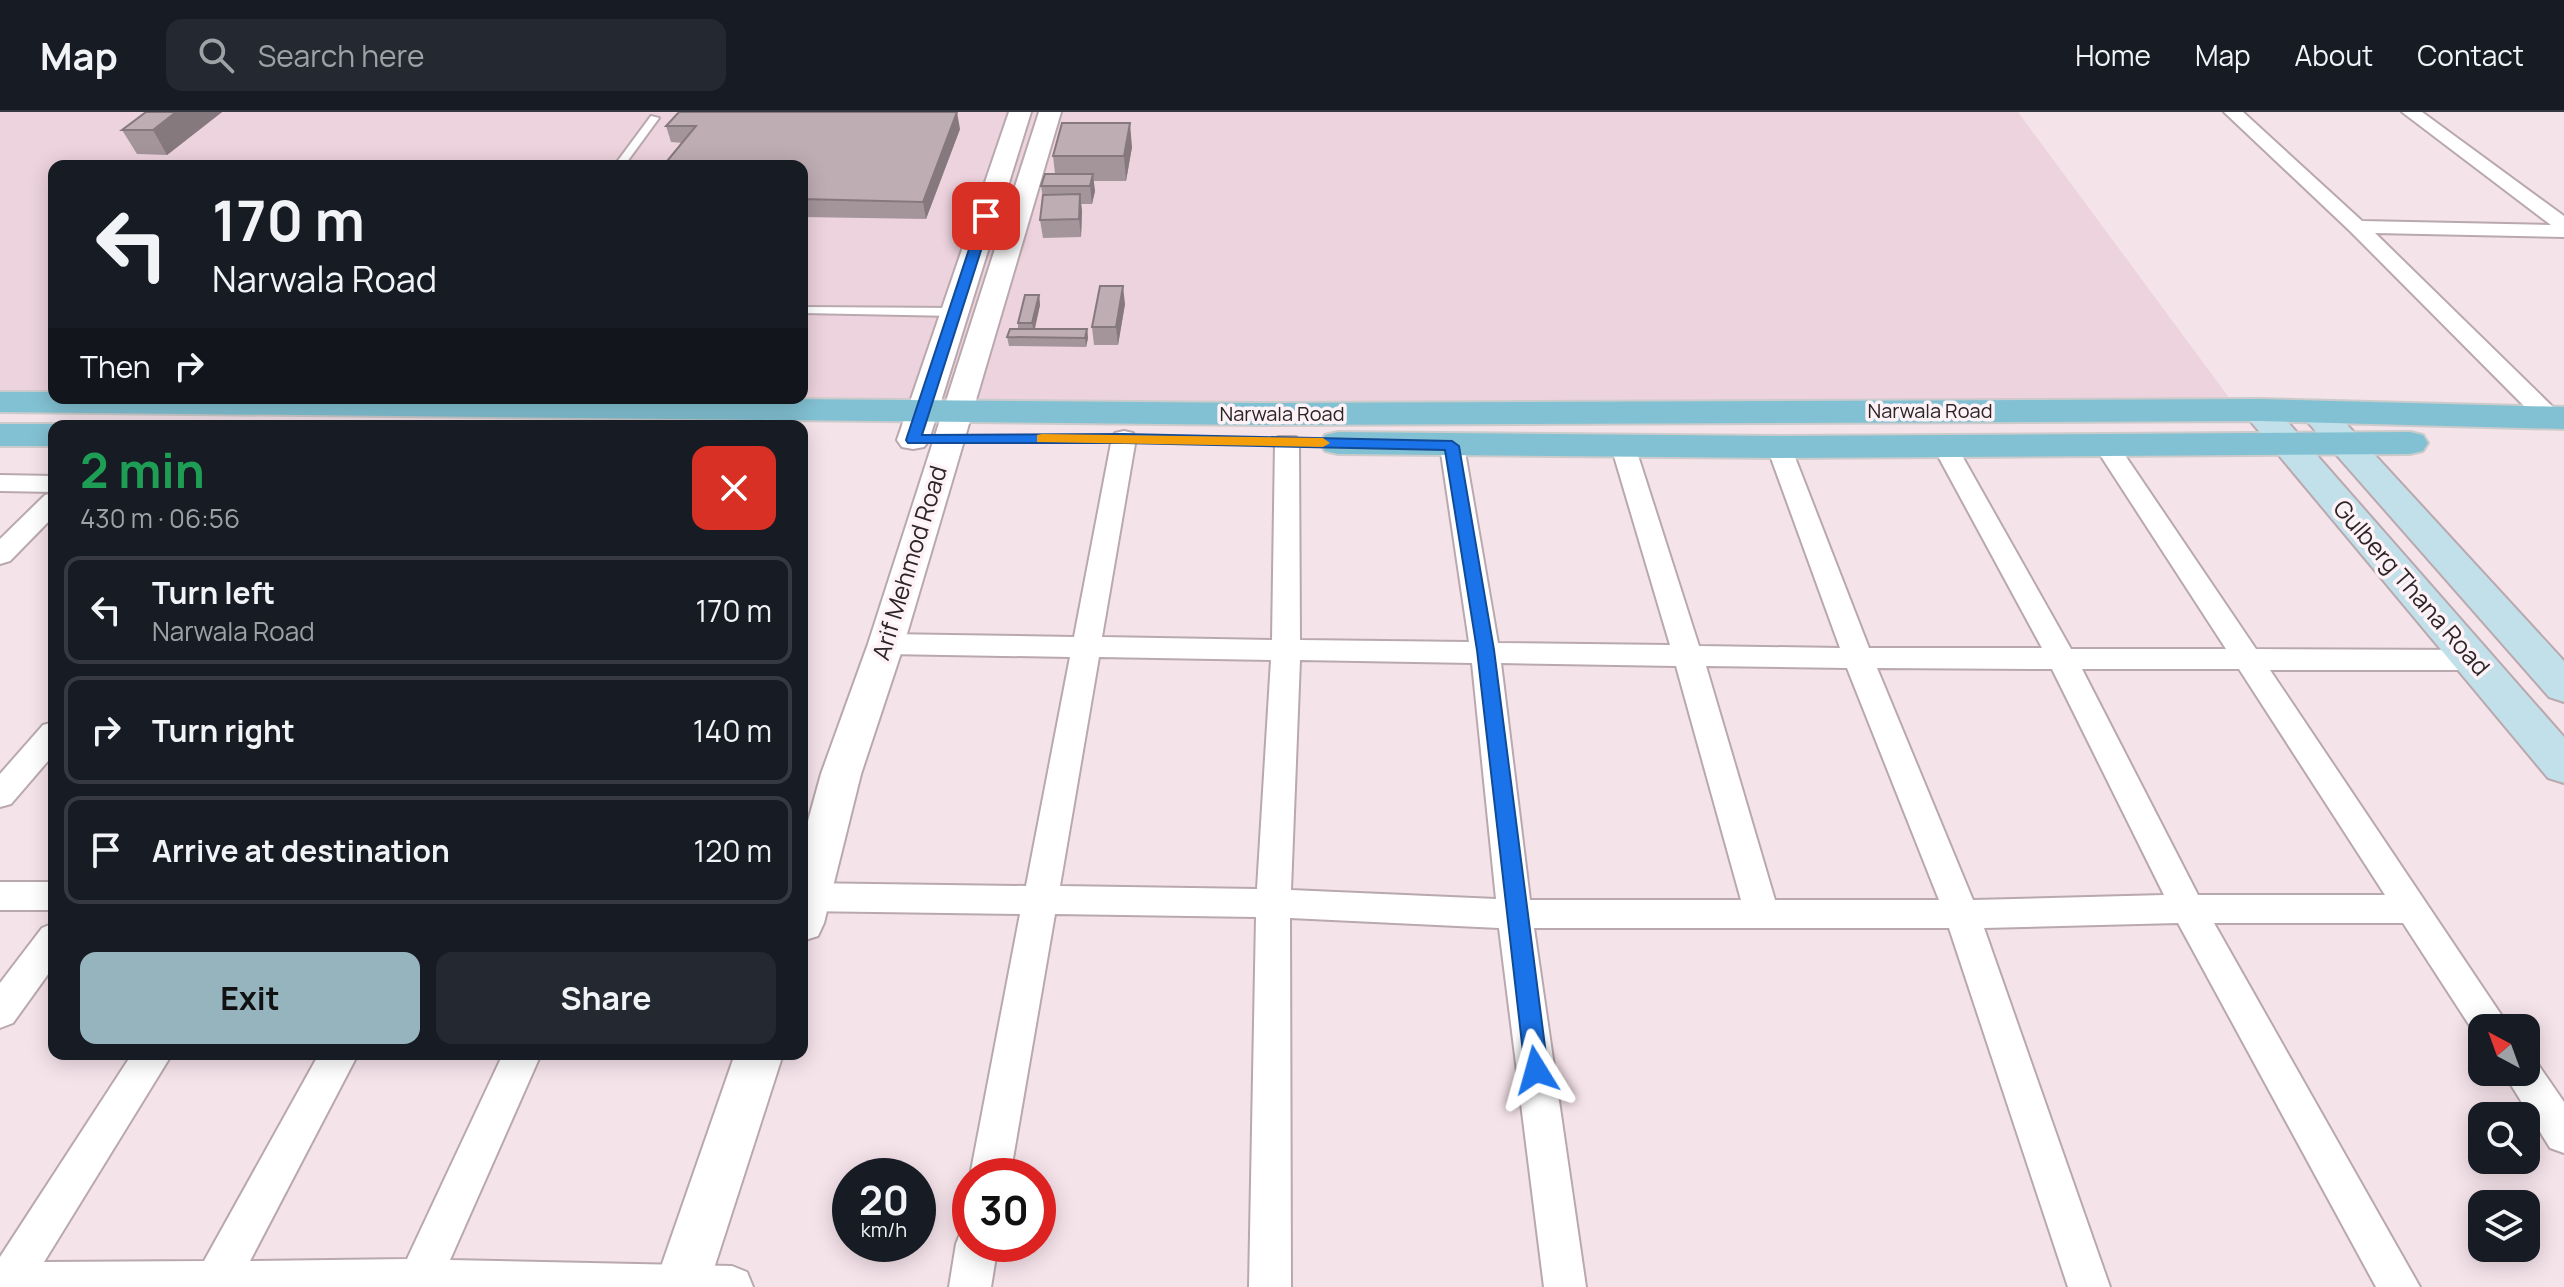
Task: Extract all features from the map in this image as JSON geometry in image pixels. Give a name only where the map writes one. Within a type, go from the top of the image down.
[{"type":"main road","name":"Narwala Road","points":[[0,402],[48,403]]},
{"type":"main road","name":"Narwala Road","points":[[81,404],[732,420]]},
{"type":"main road","name":"Narwala Road","points":[[808,437],[935,425],[1291,414],[2259,410],[2559,426]]},
{"type":"main road","name":"Gulberg Thana Road","points":[[2259,410],[2564,766]]},
{"type":"main road","name":"Gulberg Thana Road","points":[[2317,412],[2564,687]]},
{"type":"main road","name":"Narwala Road","points":[[808,422],[935,425],[1124,438],[1452,446],[1779,447],[2348,443],[2559,426]]},
{"type":"main road","points":[[0,435],[48,435]]},
{"type":"street","points":[[935,425],[955,312],[1020,112]]},
{"type":"street","name":"Arif Mehmod Road","points":[[808,895],[841,774],[886,644],[935,425],[1009,242],[1050,112]]},
{"type":"street","points":[[2233,112],[2357,227],[2559,426]]},
{"type":"street","points":[[2411,112],[2564,225]]},
{"type":"street","points":[[2357,227],[2564,231]]},
{"type":"street","points":[[977,242],[1009,242]]},
{"type":"street","points":[[993,1158],[1124,438]]},
{"type":"street","points":[[1270,1287],[1273,903],[1286,649],[1287,442]]},
{"type":"street","points":[[2105,444],[2483,1014]]},
{"type":"street","points":[[1944,445],[2061,657],[2188,909],[2399,1287]]},
{"type":"street","points":[[1452,446],[1485,650],[1515,914],[1565,1287]]},
{"type":"street","points":[[1623,446],[1688,656],[1762,914]]},
{"type":"street","points":[[1779,447],[1858,658],[1962,914],[2089,1287]]},
{"type":"street","points":[[0,483],[48,484]]},
{"type":"street","points":[[0,555],[48,507]]},
{"type":"street","points":[[886,644],[1087,649],[1485,650],[1858,658],[2474,660]]},
{"type":"street","points":[[0,795],[48,740]]},
{"type":"street","points":[[0,896],[48,896]]},
{"type":"street","points":[[808,906],[1041,900],[1273,903],[1515,914],[1962,914],[2188,909],[2412,909]]},
{"type":"street","points":[[0,1012],[48,946]]},
{"type":"street","points":[[4,1285],[149,1060]]},
{"type":"street","points":[[214,1285],[336,1060]]},
{"type":"street","points":[[418,1284],[519,1060]]},
{"type":"street","points":[[682,1286],[757,1060]]},
{"type":"street","points":[[2531,1086],[2564,1135]]},
{"type":"street","points":[[970,1287],[974,1262]]},
{"type":"street","points":[[4,1285],[732,1287]]},
{"type":"lane","points":[[623,160],[654,118]]},
{"type":"lane","points":[[808,310],[955,312]]},
{"type":"shaded area","points":[[0,112],[2018,112],[2236,407],[808,399],[808,160],[48,160],[48,395],[0,395]]},
{"type":"building","points":[[146,112],[176,112],[153,130],[122,130]]},
{"type":"building","points":[[679,112],[957,112],[923,202],[808,199],[808,160],[668,160],[696,126],[666,126]]},
{"type":"building","points":[[1062,123],[1130,123],[1124,156],[1053,156]]},
{"type":"building","points":[[1045,174],[1093,174],[1090,186],[1041,186]]},
{"type":"building","points":[[1080,194],[1079,219],[1040,220],[1043,195]]},
{"type":"building","points":[[1100,286],[1123,286],[1116,327],[1092,327]]},
{"type":"building","points":[[1025,295],[1039,295],[1032,323],[1018,323]]},
{"type":"building","points":[[1010,329],[1087,329],[1085,338],[1007,337]]},
{"type":"slow traffic","points":[[1042,439],[1323,443]]},
{"type":"route","points":[[986,216],[913,440],[1124,438],[1452,446],[1485,650],[1536,1070]]}]
